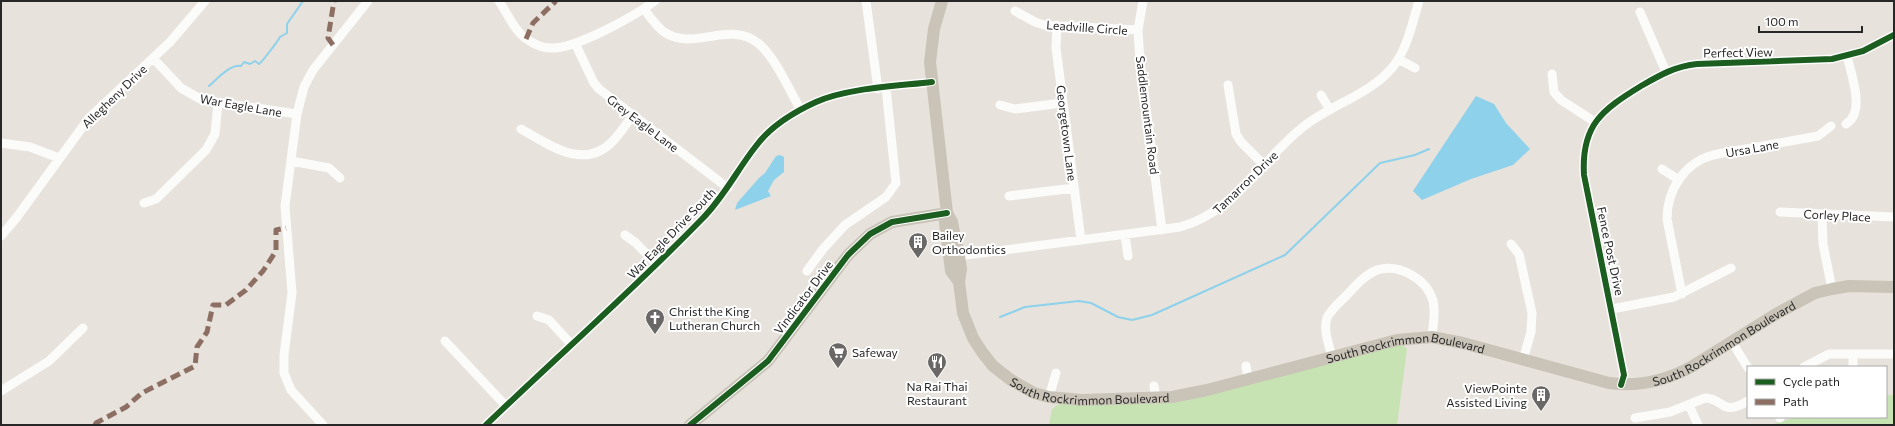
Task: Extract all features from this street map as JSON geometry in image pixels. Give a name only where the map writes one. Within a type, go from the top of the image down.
[{"type":"main road","name":"South Rockrimmon Boulevard","points":[[942,1],[931,45],[932,82],[947,213],[945,223],[951,271],[959,282]]},
{"type":"main road","name":"South Rockrimmon Boulevard","points":[[947,213],[952,222],[959,256],[959,282],[963,313],[967,326],[982,352],[993,366],[1011,380],[1034,392],[1049,397],[1082,400],[1156,399],[1187,395],[1397,340],[1432,337],[1462,343],[1594,380],[1621,385],[1652,382],[1678,374],[1795,303],[1815,293],[1832,288],[1849,286],[1894,287]]},
{"type":"main road","name":"Vindicator Drive","points":[[690,425],[768,361],[848,255],[870,234],[892,222],[947,213]]},
{"type":"street","name":"Allegheny Drive","points":[[1,236],[17,217],[89,118],[170,42],[205,1]]},
{"type":"street","points":[[323,425],[291,390],[284,373],[284,355],[292,293],[285,206],[297,114],[304,87],[313,70],[368,1]]},
{"type":"street","points":[[499,1],[520,33],[534,44],[550,48],[575,43],[644,9],[655,1]]},
{"type":"street","points":[[807,271],[823,249],[845,225],[886,197],[896,183],[882,88],[866,1]]},
{"type":"street","name":"Saddlemountain Road","points":[[1143,1],[1138,30],[1141,68],[1162,230]]},
{"type":"street","name":"Tamarron Drive","points":[[959,256],[1162,230],[1189,225],[1210,216],[1226,204],[1303,126],[1381,79],[1398,59],[1407,39],[1419,1]]},
{"type":"street","points":[[644,9],[657,26],[674,37],[699,39],[728,33],[748,38],[757,43],[772,59],[801,110]]},
{"type":"street","name":"Leadville Circle","points":[[1015,11],[1035,22],[1057,25],[1138,30]]},
{"type":"street","points":[[1640,12],[1666,72]]},
{"type":"street","name":"Georgetown Lane","points":[[1057,25],[1056,48],[1062,103],[1081,240]]},
{"type":"street","name":"Perfect View","points":[[1595,122],[1601,113],[1614,102],[1666,72],[1698,64],[1822,61],[1846,56],[1876,46],[1894,35]]},
{"type":"street","name":"Grey Eagle Lane","points":[[575,43],[599,89],[728,188]]},
{"type":"street","points":[[1846,56],[1857,100],[1853,117],[1846,124]]},
{"type":"street","name":"War Eagle Lane","points":[[153,58],[171,80],[189,94],[202,100],[297,114]]},
{"type":"street","points":[[1398,59],[1416,68]]},
{"type":"street","points":[[1552,74],[1554,92],[1561,100],[1595,122]]},
{"type":"street","name":"War Eagle Drive South","points":[[486,425],[657,265],[714,207],[756,146],[763,138],[784,121],[821,100],[850,92],[932,82]]},
{"type":"street","points":[[1228,85],[1236,134],[1241,142],[1264,165]]},
{"type":"street","points":[[1321,95],[1330,110]]},
{"type":"street","points":[[144,203],[156,199],[206,150],[215,134],[218,103]]},
{"type":"street","points":[[1000,105],[1015,109],[1062,103]]},
{"type":"street","points":[[521,128],[560,151],[569,154],[588,154],[597,152],[612,143],[633,115]]},
{"type":"street","name":"Fence Post Drive","points":[[1595,122],[1585,150],[1584,175],[1624,375],[1621,385]]},
{"type":"street","name":"Ursa Lane","points":[[1682,294],[1667,219],[1669,199],[1678,180],[1692,165],[1713,155],[1818,136],[1831,126]]},
{"type":"street","points":[[1,144],[30,147],[59,158]]},
{"type":"street","points":[[291,161],[329,168],[340,178]]},
{"type":"street","points":[[1662,169],[1678,180]]},
{"type":"street","points":[[1009,196],[1074,188]]},
{"type":"street","name":"Corley Place","points":[[1780,212],[1894,217]]},
{"type":"street","points":[[1822,215],[1823,244],[1832,288]]},
{"type":"street","name":"War Eagle Drive South","points":[[625,235],[636,243],[657,265]]},
{"type":"street","points":[[1125,235],[1128,256]]},
{"type":"street","points":[[1511,244],[1519,254],[1532,313],[1531,332],[1522,360]]},
{"type":"street","points":[[1332,356],[1326,326],[1331,311],[1362,279],[1386,265],[1407,272],[1416,278],[1429,291],[1433,300],[1434,310],[1432,337]]},
{"type":"street","points":[[1612,309],[1674,297],[1731,268]]},
{"type":"street","points":[[537,316],[549,320],[571,344]]},
{"type":"street","points":[[1,391],[48,361],[83,328]]},
{"type":"street","points":[[445,341],[506,406]]},
{"type":"street","points":[[1732,342],[1747,366]]},
{"type":"street","points":[[1806,366],[1829,354],[1894,354]]},
{"type":"street","points":[[1853,354],[1853,366]]},
{"type":"street","points":[[1246,366],[1248,379]]},
{"type":"street","points":[[1049,397],[1056,372]]},
{"type":"street","points":[[1154,386],[1156,399]]},
{"type":"street","points":[[1635,418],[1670,412],[1705,398],[1726,407],[1736,408],[1747,402]]},
{"type":"street","points":[[1689,405],[1698,425]]},
{"type":"green space","points":[[1397,340],[1407,349],[1397,425],[1049,425],[1052,409],[1066,399],[1172,397]]},
{"type":"green space","points":[[1887,395],[1894,395],[1894,425],[1770,425],[1793,418],[1887,418]]},
{"type":"water","points":[[1476,96],[1494,104],[1506,123],[1530,149],[1513,165],[1471,179],[1422,200],[1413,191]]},
{"type":"water","points":[[780,155],[784,157],[784,172],[774,180],[768,191],[771,196],[735,210],[737,203],[765,173],[776,156]]},
{"type":"waterway","points":[[209,86],[232,67],[241,66],[244,62],[250,64],[255,61],[259,64],[280,37],[287,33],[287,24],[303,1]]},
{"type":"waterway","points":[[1000,317],[1025,307],[1079,301],[1091,303],[1118,317],[1132,320],[1152,315],[1285,255],[1380,163],[1415,155],[1429,149]]},
{"type":"marked path","points":[[333,45],[328,38],[334,1]]},
{"type":"marked path","points":[[526,39],[533,23],[556,1]]},
{"type":"marked path","points":[[95,425],[96,423],[126,407],[142,393],[195,366],[197,347],[207,332],[213,305],[226,305],[246,290],[263,271],[276,251],[276,230],[286,228]]},
{"type":"cycle path","points":[[1621,385],[1624,375],[1584,175],[1586,143],[1590,131],[1597,121],[1615,103],[1641,86],[1675,69],[1697,64],[1832,59],[1863,51],[1894,35]]},
{"type":"cycle path","points":[[486,425],[622,297],[710,211],[724,193],[749,155],[775,126],[799,110],[828,97],[873,88],[932,82]]},
{"type":"cycle path","points":[[690,425],[768,361],[848,255],[870,234],[892,222],[947,213]]},
{"type":"place","name":"Bailey Orthodontics","points":[[918,259]]},
{"type":"place","name":"Christ the King Lutheran Church","points":[[655,335]]},
{"type":"place","name":"Safeway","points":[[838,369]]},
{"type":"place","name":"Na Rai Thai Restaurant","points":[[937,379]]},
{"type":"place","name":"ViewPointe Assisted Living","points":[[1541,412]]}]
